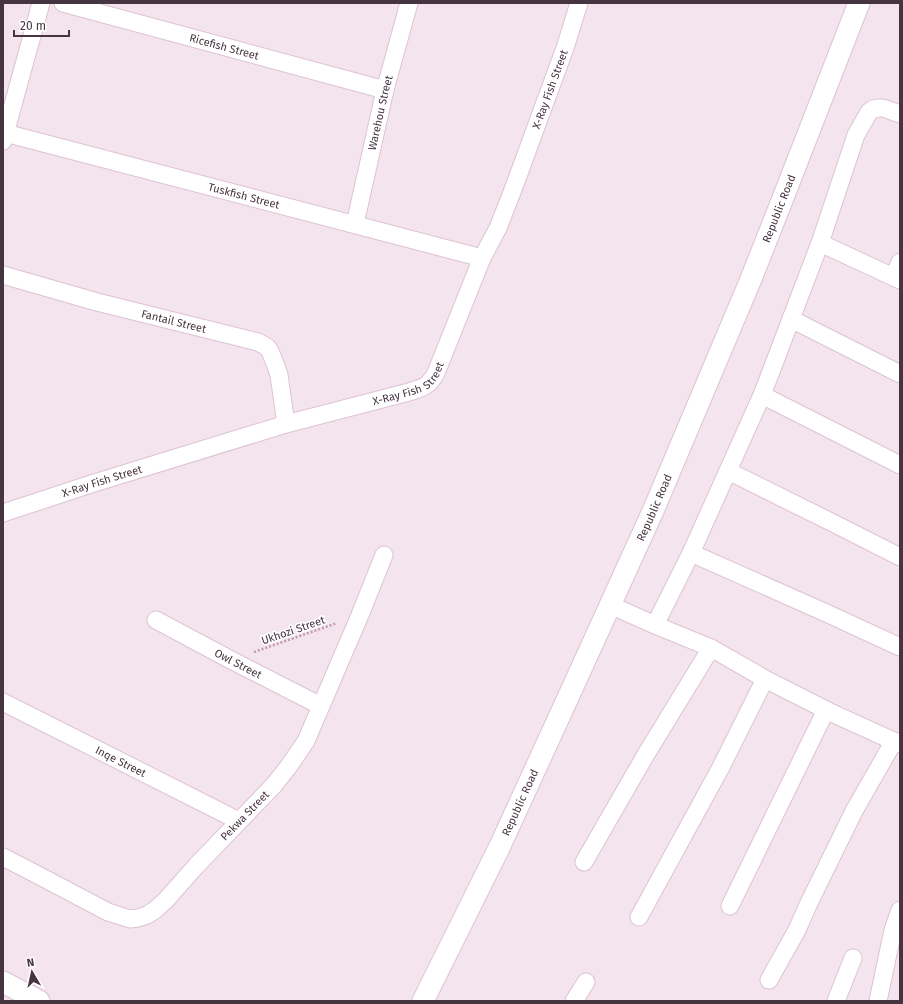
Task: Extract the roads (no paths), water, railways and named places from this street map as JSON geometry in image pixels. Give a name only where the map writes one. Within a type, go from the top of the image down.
[{"type":"street","points":[[4,137],[41,3]]},
{"type":"street","name":"Ricefish Street","points":[[63,3],[386,90]]},
{"type":"street","name":"Warehou Street","points":[[355,224],[386,90],[409,3]]},
{"type":"street","name":"X-Ray Fish Street","points":[[3,513],[91,484],[286,424],[409,392],[424,387],[428,384],[436,373],[482,258],[498,228],[565,48],[579,3]]},
{"type":"street","name":"Republic Road","points":[[423,1001],[500,846],[572,692],[668,475],[748,285],[859,3]]},
{"type":"street","points":[[655,625],[691,553],[762,395],[820,243],[856,135],[869,112],[873,109],[878,108],[890,110],[900,114]]},
{"type":"street","name":"Tuskfish Street","points":[[4,137],[355,224],[482,258]]},
{"type":"street","points":[[820,243],[898,273]]},
{"type":"street","name":"Fantail Street","points":[[3,275],[97,302],[264,344],[270,351],[279,375],[286,424]]},
{"type":"street","points":[[791,319],[900,374]]},
{"type":"street","points":[[762,395],[900,465]]},
{"type":"street","points":[[728,471],[900,557]]},
{"type":"street","points":[[691,553],[900,647]]},
{"type":"street","name":"Pekwa Street","points":[[3,857],[108,912],[130,919],[138,918],[155,910],[274,785],[290,766],[306,741],[384,555]]},
{"type":"street","points":[[610,605],[711,648],[765,679],[826,710],[897,743],[854,811],[797,930],[769,980]]},
{"type":"street","name":"Owl Street","points":[[156,620],[321,706]]},
{"type":"street","points":[[584,862],[645,756],[711,648]]},
{"type":"street","points":[[639,917],[721,767],[765,679]]},
{"type":"street","name":"Inqe Street","points":[[3,702],[239,821]]},
{"type":"street","points":[[730,906],[826,710]]},
{"type":"street","points":[[878,1001],[893,930],[900,910]]},
{"type":"street","points":[[836,1001],[853,958]]},
{"type":"street","points":[[3,982],[40,1001]]},
{"type":"street","points":[[574,1001],[586,982]]}]
